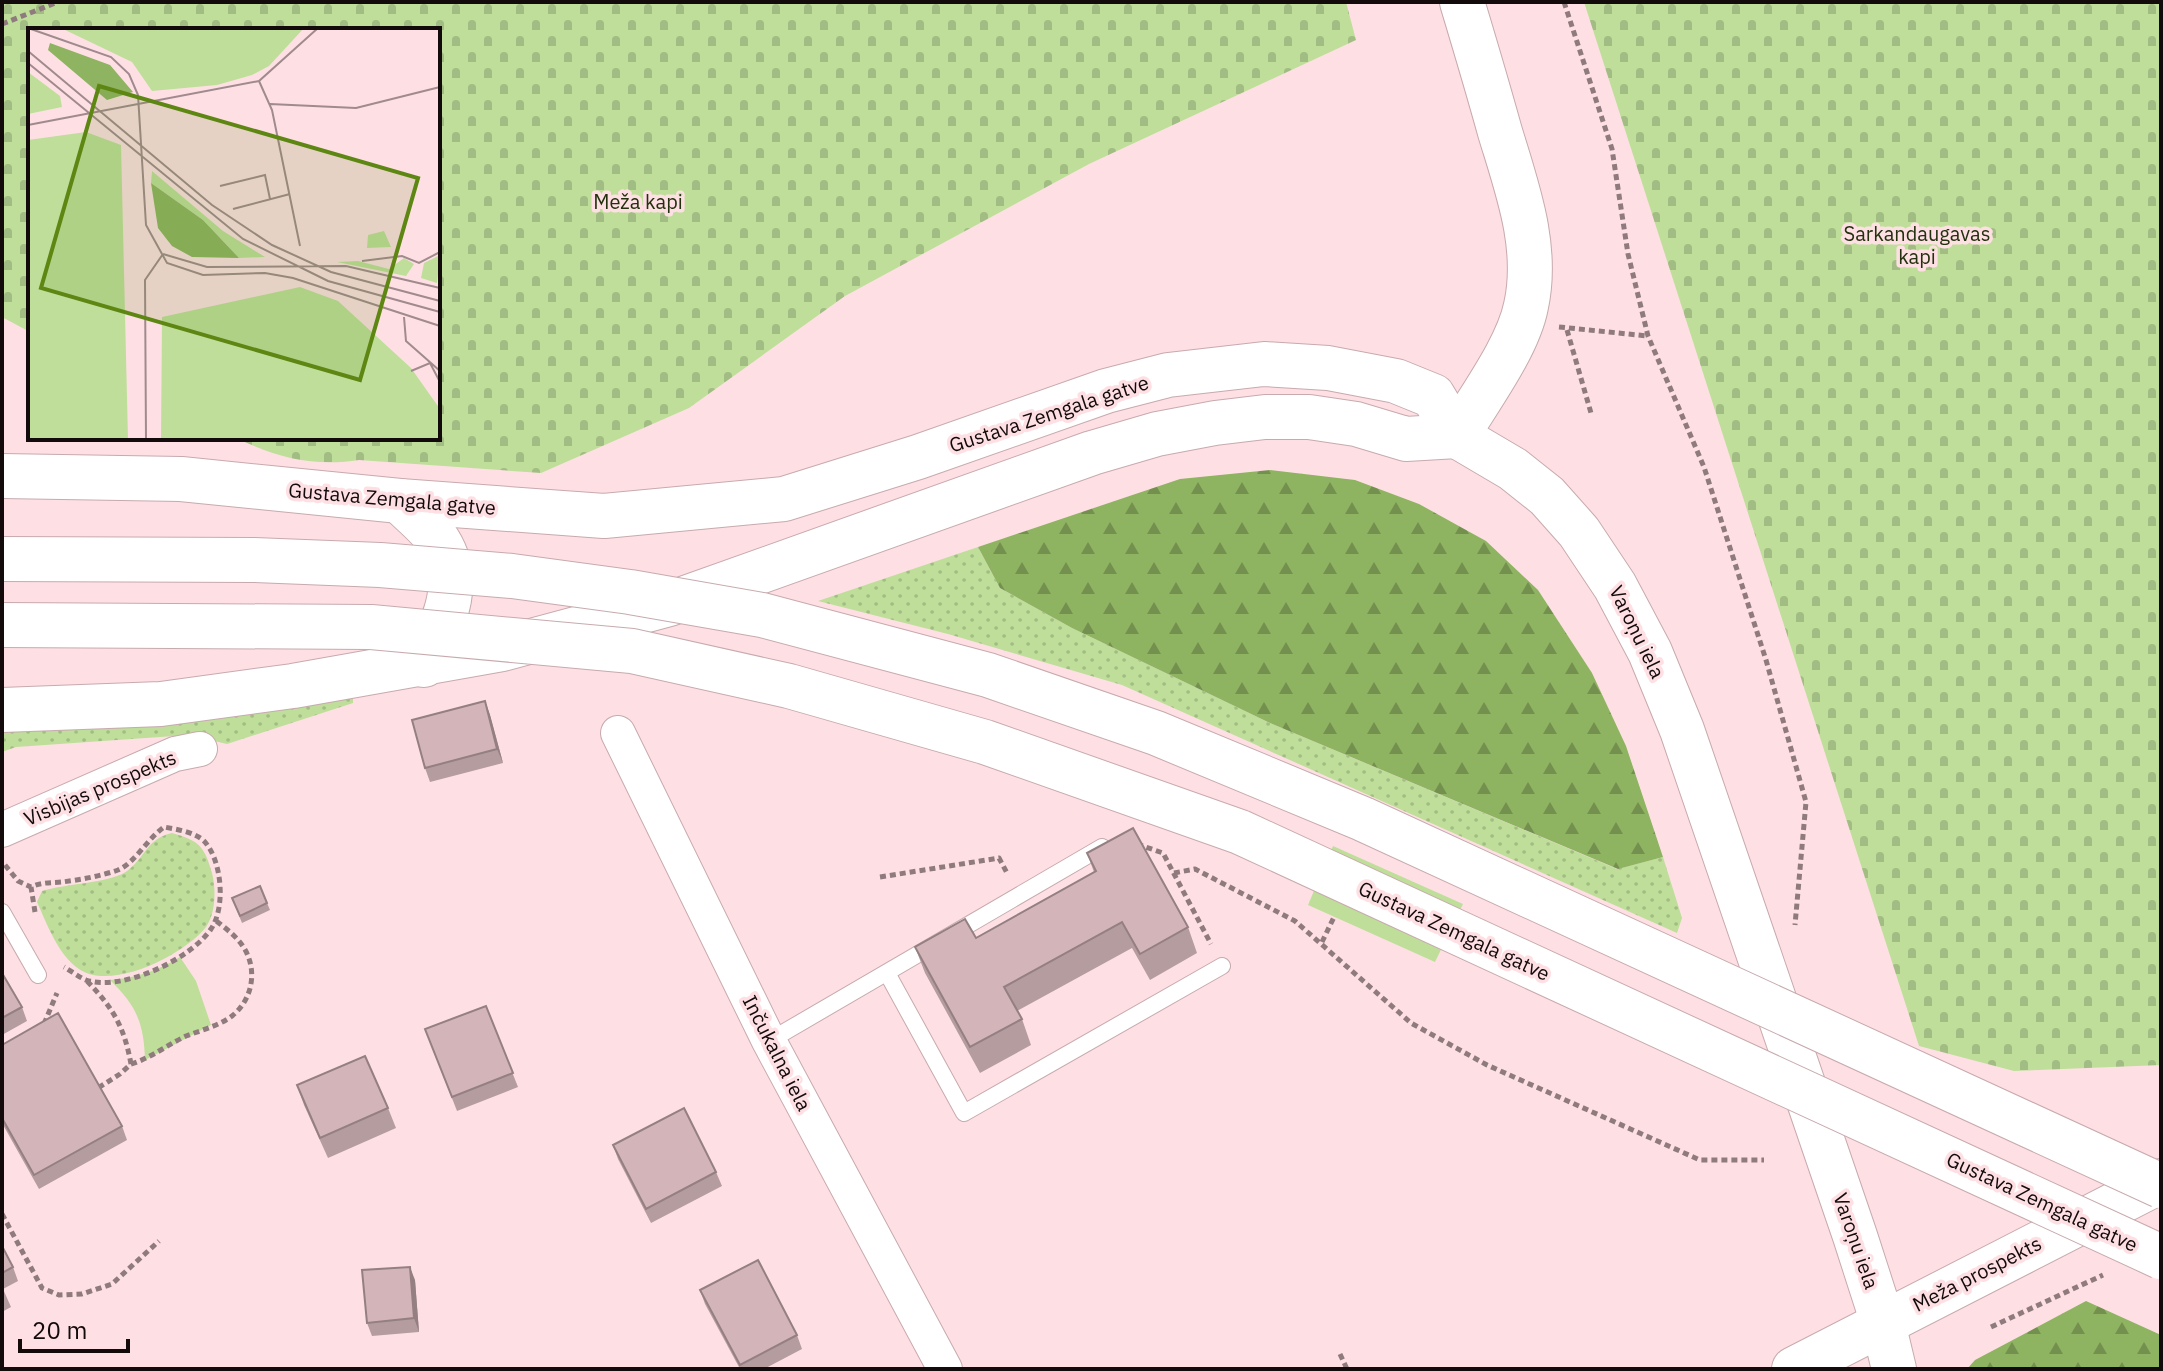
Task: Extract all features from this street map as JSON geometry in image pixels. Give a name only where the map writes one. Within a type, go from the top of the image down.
[{"type":"street","points":[[2,710],[161,704],[424,665],[502,649],[669,604],[1092,453],[1157,434],[1215,423],[1265,417],[1309,417],[1356,424],[1406,439],[1457,436],[1519,330],[1531,275],[1529,241],[1521,202],[1462,2]]},
{"type":"street","name":"Gustava Zemgala gatve","points":[[2,476],[181,479],[400,501],[604,516],[784,499],[918,457],[1106,391],[1168,375],[1240,366],[1328,368],[1362,373],[1419,388],[1433,396],[1457,436]]},
{"type":"street","name":"Varoņu iela","points":[[1457,436],[1513,469],[1547,496],[1571,523],[1615,586],[1650,652],[1682,730],[1883,1323],[1894,1369]]},
{"type":"street","points":[[400,501],[438,540],[448,559],[453,586],[445,620],[424,665]]},
{"type":"street","points":[[2,559],[254,560],[380,565],[512,576],[762,615],[988,675],[1156,733],[1363,819],[2161,1184]]},
{"type":"street","name":"Gustava Zemgala gatve","points":[[2,625],[371,627],[632,651],[789,686],[970,738],[1240,832],[2161,1257]]},
{"type":"street","name":"Inčukalna iela","points":[[618,733],[769,1041],[945,1369]]},
{"type":"street","name":"Visbijas prospekts","points":[[2,830],[175,754],[200,749]]},
{"type":"street","name":"Meža prospekts","points":[[1794,1369],[2161,1184]]},
{"type":"lane","points":[[769,1041],[1102,847]]},
{"type":"lane","points":[[2,912],[38,975]]},
{"type":"lane","points":[[887,973],[964,1113],[1222,966]]},
{"type":"path","points":[[2,24],[58,2]]},
{"type":"path","points":[[1564,2],[1612,149],[1628,254],[1648,336],[1704,467],[1766,660],[1806,802],[1795,925]]},
{"type":"path","points":[[1523,319],[1567,329],[1648,336]]},
{"type":"path","points":[[1567,329],[1591,413]]},
{"type":"path","points":[[2,858],[18,881],[31,887],[120,869],[150,836],[164,827],[203,840],[214,858],[219,881],[219,906],[213,927],[192,949],[163,967],[135,978],[86,980]]},
{"type":"path","points":[[1102,847],[1125,840],[1163,853],[1222,966]]},
{"type":"path","points":[[880,877],[999,858],[1019,895]]},
{"type":"path","points":[[1174,873],[1195,869],[1295,921],[1411,1023],[1487,1065],[1700,1160],[1764,1160]]},
{"type":"path","points":[[31,887],[39,921]]},
{"type":"path","points":[[1322,942],[1334,917]]},
{"type":"path","points":[[98,1088],[131,1064],[226,1020],[243,1004],[251,987],[252,968],[243,945],[215,920]]},
{"type":"path","points":[[60,959],[64,967],[86,980],[108,1003],[122,1027],[131,1064]]},
{"type":"path","points":[[56,973],[64,967]]},
{"type":"path","points":[[2,1214],[42,1288],[59,1295],[82,1294],[112,1284],[159,1241]]},
{"type":"path","points":[[1991,1327],[2106,1274]]},
{"type":"path","points":[[1340,1354],[1347,1369]]},
{"type":"green space","name":"Meža kapi","points":[[2,2],[1346,2],[1356,40],[1089,164],[845,296],[689,408],[541,473],[359,460],[312,461],[281,456],[241,440],[440,440],[440,28],[28,28],[28,331],[2,317]]},
{"type":"green space","name":"Sarkandaugavas kapi","points":[[1584,2],[2161,2],[2161,1065],[2014,1071],[1919,1046]]},
{"type":"green space","points":[[1270,470],[1355,480],[1419,504],[1486,541],[1538,590],[1592,673],[1626,746],[1663,857],[1618,869],[1270,723],[1072,628],[1000,588],[978,547],[1180,479]]},
{"type":"green space","points":[[978,547],[1000,588],[1072,628],[1270,723],[1617,869],[1663,857],[1682,918],[1677,933],[1122,685],[948,634],[818,601]]},
{"type":"green space","points":[[353,697],[353,703],[227,744],[189,735],[16,747],[2,752],[2,732],[179,722]]},
{"type":"green space","points":[[172,833],[199,846],[209,864],[214,901],[206,927],[182,948],[147,967],[110,976],[93,975],[79,969],[65,956],[49,929],[37,902],[42,891],[124,873],[156,840]]},
{"type":"green space","points":[[1333,846],[1463,904],[1435,962],[1308,905]]},
{"type":"green space","points":[[180,957],[196,981],[211,1025],[145,1060],[143,1035],[137,1016],[110,980],[146,973]]},
{"type":"green space","points":[[2086,1301],[2161,1335],[2161,1369],[1967,1369],[1975,1360]]},
{"type":"building","points":[[485,701],[497,749],[425,768],[412,720]]},
{"type":"building","points":[[1133,828],[1188,927],[1140,954],[1122,922],[1004,987],[1022,1019],[970,1047],[915,947],[965,919],[976,938],[1096,871],[1087,853]]},
{"type":"building","points":[[260,886],[267,903],[240,916],[232,898]]},
{"type":"building","points":[[2,973],[22,1007],[2,1018]]},
{"type":"building","points":[[486,1006],[513,1073],[452,1097],[425,1029]]},
{"type":"building","points":[[58,1013],[122,1126],[34,1175],[2,1118],[2,1045]]},
{"type":"building","points":[[365,1056],[388,1108],[320,1138],[297,1085]]},
{"type":"building","points":[[684,1108],[716,1172],[646,1209],[613,1145]]},
{"type":"building","points":[[2,1246],[13,1267],[2,1273]]},
{"type":"building","points":[[758,1260],[797,1335],[740,1365],[700,1290]]},
{"type":"building","points":[[410,1267],[414,1318],[367,1323],[362,1270]]}]
